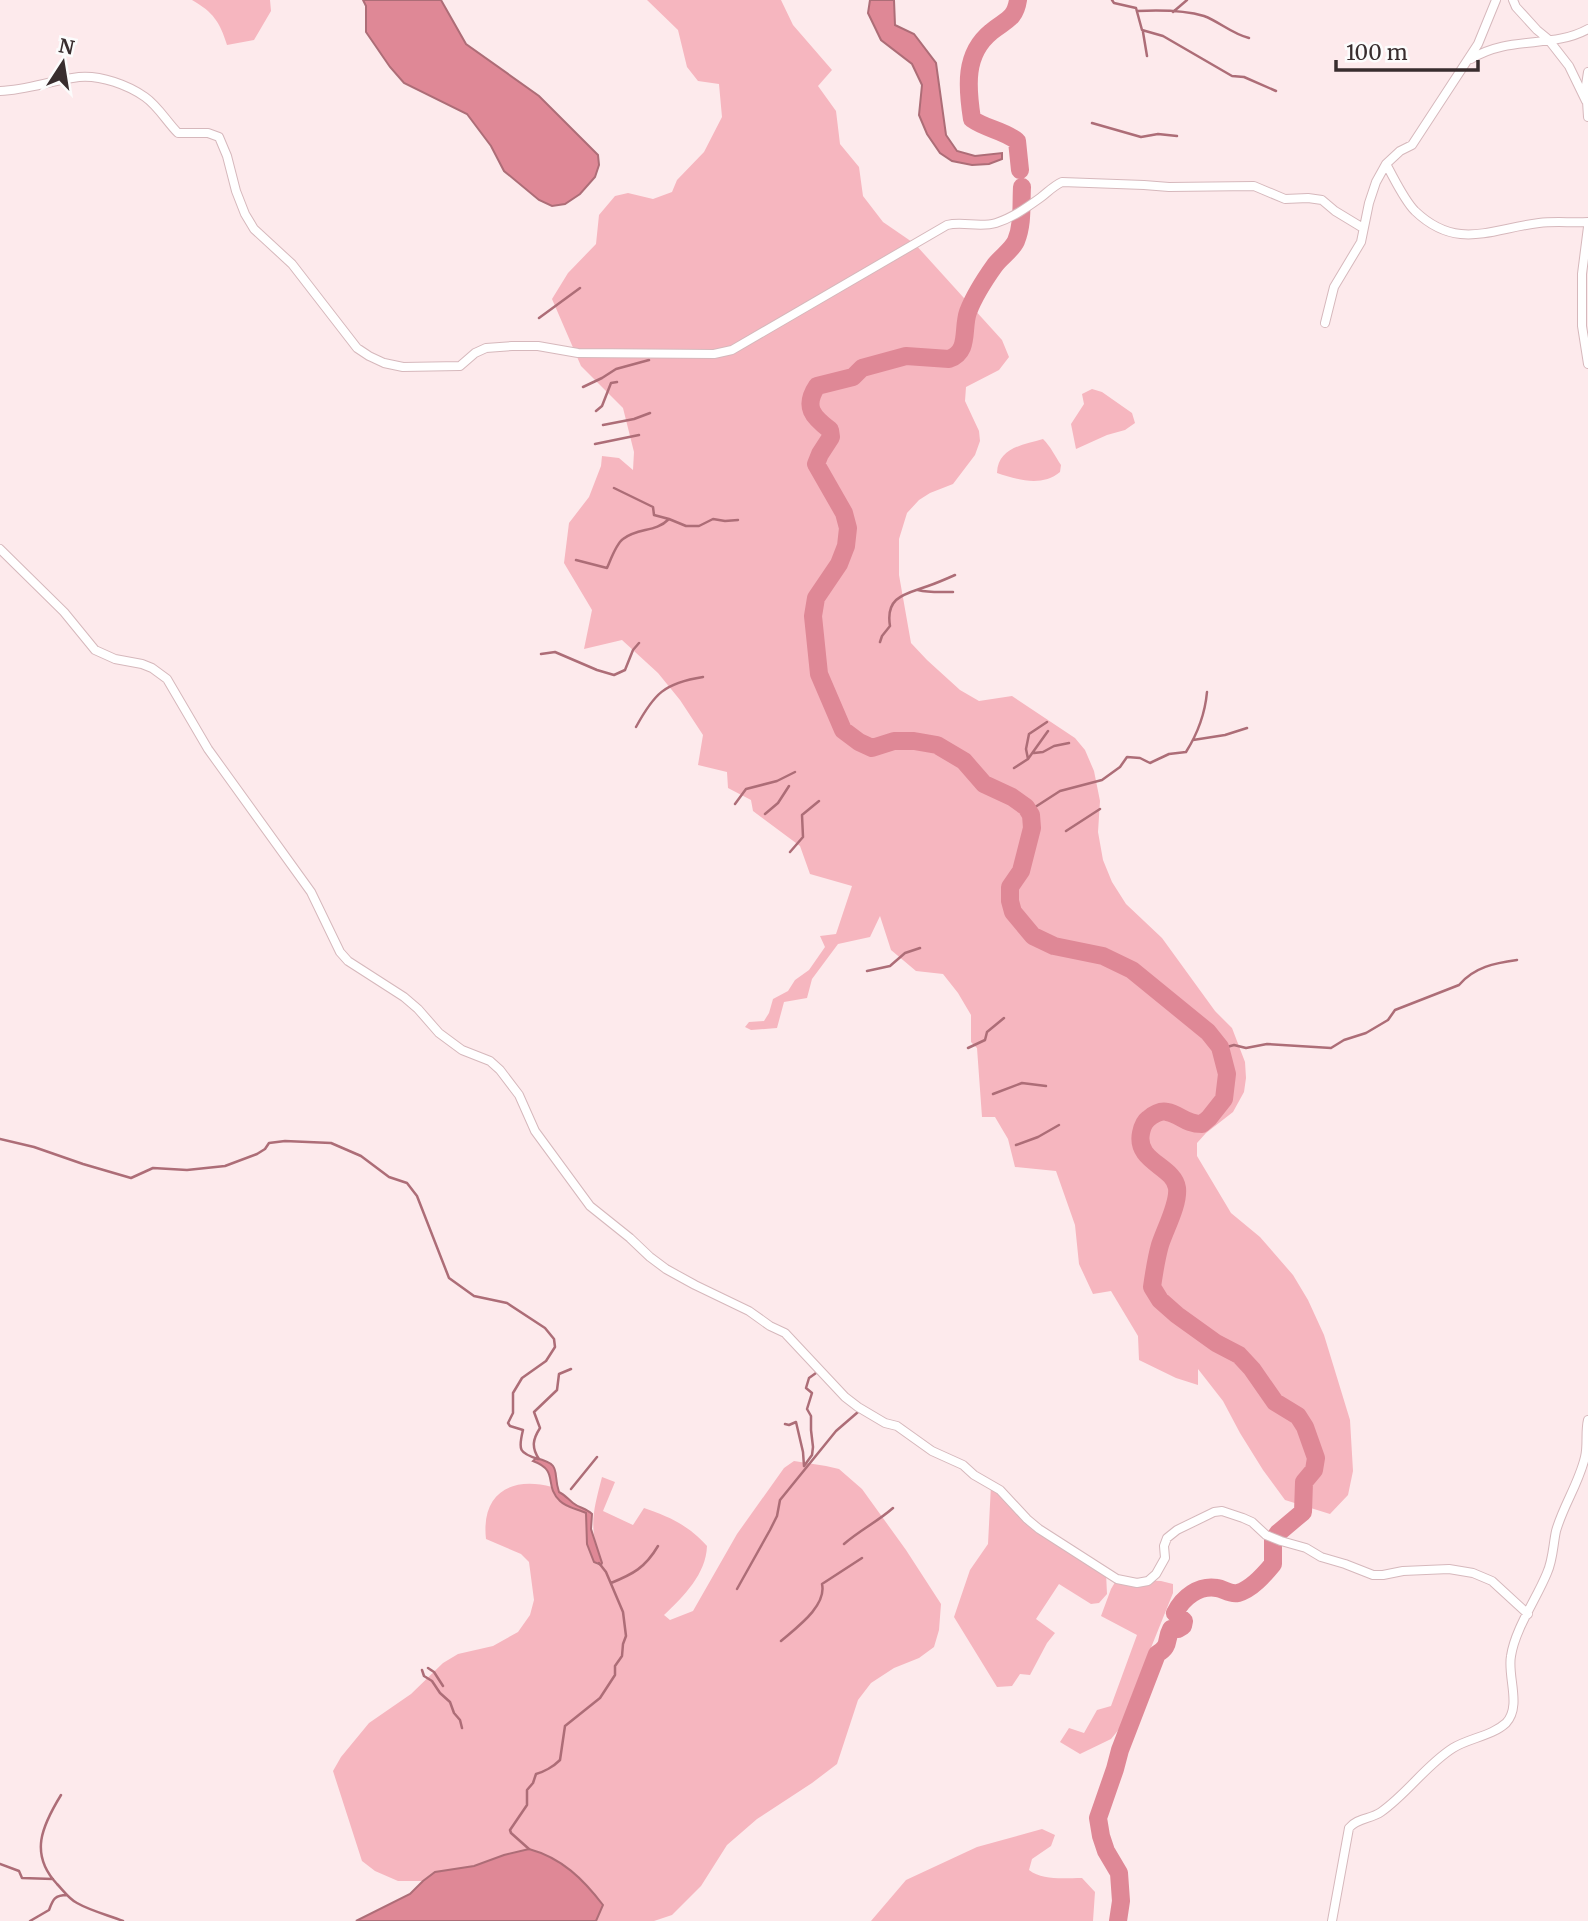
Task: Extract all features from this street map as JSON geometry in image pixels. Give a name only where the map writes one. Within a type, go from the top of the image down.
[{"type":"street","points":[[1325,323],[1334,287],[1361,242],[1368,203],[1376,182],[1386,164],[1412,145],[1478,44],[1496,0]]},
{"type":"street","points":[[1513,0],[1516,8],[1548,39],[1569,66],[1586,101]]},
{"type":"street","points":[[1466,62],[1491,48],[1575,36],[1588,29]]},
{"type":"street","points":[[1588,72],[1588,117]]},
{"type":"street","points":[[0,90],[17,90],[79,77],[93,77],[109,81],[147,99],[178,133],[214,134],[223,144],[236,191],[254,229],[292,264],[357,348],[384,363],[403,367],[460,366],[475,353],[486,348],[512,346],[538,346],[578,353],[713,354],[732,350],[947,225],[995,224],[1015,215],[1062,182],[1169,187],[1254,186],[1285,199],[1322,200],[1349,221],[1363,228]]},
{"type":"street","points":[[1386,164],[1412,209],[1432,225],[1448,233],[1461,235],[1494,232],[1539,223],[1588,225],[1582,274],[1582,326],[1588,364]]},
{"type":"street","points":[[0,548],[57,605],[95,650],[115,659],[152,667],[167,678],[208,749],[311,892],[340,952],[348,961],[404,997],[439,1033],[462,1050],[490,1061],[500,1069],[519,1095],[535,1131],[590,1206],[666,1269],[749,1311],[785,1333],[845,1397],[858,1407],[886,1423],[897,1426],[932,1451],[963,1465],[974,1475],[1000,1490],[1039,1529],[1117,1579],[1137,1583],[1148,1581],[1156,1574],[1165,1558],[1164,1546],[1167,1538],[1177,1530],[1214,1512],[1222,1511],[1252,1522],[1266,1535],[1373,1574],[1449,1569],[1473,1573],[1492,1581],[1528,1614]]},
{"type":"street","points":[[1332,1921],[1349,1828],[1354,1822],[1381,1812],[1429,1766],[1455,1747],[1508,1721],[1513,1709],[1510,1657],[1549,1570],[1557,1530],[1586,1454],[1588,1420]]},
{"type":"shaded area","points":[[192,0],[270,0],[271,11],[254,40],[227,45],[215,18]]},
{"type":"shaded area","points":[[363,0],[441,0],[466,44],[539,96],[598,155],[599,165],[595,177],[580,194],[565,204],[552,206],[539,200],[504,171],[491,146],[467,114],[404,83],[366,32],[366,6]]},
{"type":"shaded area","points":[[647,0],[781,0],[793,25],[832,70],[818,86],[836,111],[840,144],[859,167],[863,196],[883,222],[915,244],[1002,340],[1009,357],[999,370],[966,387],[965,401],[979,431],[980,441],[975,455],[953,484],[930,493],[907,513],[899,539],[899,575],[911,643],[960,690],[979,701],[1012,696],[1075,738],[1085,750],[1094,771],[1100,801],[1098,832],[1103,860],[1112,882],[1126,904],[1162,938],[1215,1011],[1232,1028],[1245,1062],[1244,1092],[1233,1112],[1197,1143],[1197,1156],[1231,1213],[1260,1237],[1293,1275],[1324,1335],[1350,1420],[1353,1471],[1348,1495],[1330,1514],[1285,1500],[1263,1470],[1223,1401],[1198,1369],[1198,1385],[1176,1378],[1139,1360],[1138,1336],[1111,1291],[1093,1294],[1079,1264],[1075,1225],[1056,1171],[1015,1167],[1008,1139],[995,1117],[982,1117],[977,1048],[971,1042],[971,1015],[943,974],[916,971],[891,950],[880,916],[870,937],[838,944],[812,979],[807,998],[784,1002],[777,1028],[751,1030],[745,1027],[749,1022],[764,1021],[773,999],[788,991],[795,980],[809,970],[825,947],[820,936],[836,934],[852,886],[810,874],[800,846],[753,811],[751,800],[728,788],[727,772],[698,765],[703,735],[658,673],[622,640],[584,649],[592,610],[564,563],[569,523],[589,497],[602,456],[619,458],[633,470],[634,452],[623,408],[581,366],[552,299],[568,273],[596,244],[599,215],[615,196],[628,193],[653,199],[672,192],[677,180],[704,152],[722,117],[719,84],[698,81],[687,67],[678,30]]},
{"type":"shaded area","points":[[870,0],[894,0],[895,25],[914,34],[936,63],[946,135],[957,151],[975,156],[1002,153],[1002,159],[989,164],[972,165],[952,161],[940,153],[927,134],[919,115],[922,85],[912,64],[881,40],[868,13]]},
{"type":"shaded area","points":[[1092,389],[1102,392],[1132,413],[1135,423],[1125,430],[1076,449],[1071,424],[1084,404],[1082,394]]},
{"type":"shaded area","points":[[1043,439],[1061,465],[1060,472],[1038,481],[1021,480],[997,473],[998,465],[1006,453]]},
{"type":"shaded area","points":[[536,1458],[553,1466],[559,1492],[592,1514],[591,1529],[601,1565],[594,1562],[587,1544],[586,1513],[560,1501],[552,1489],[546,1469],[533,1461]]},
{"type":"shaded area","points":[[794,1461],[839,1469],[862,1489],[941,1604],[939,1630],[934,1647],[919,1658],[894,1668],[871,1683],[858,1700],[837,1764],[757,1819],[727,1845],[701,1886],[672,1915],[654,1921],[596,1921],[603,1905],[530,1849],[474,1866],[435,1872],[423,1881],[398,1881],[375,1871],[362,1861],[333,1771],[341,1757],[369,1723],[411,1694],[443,1663],[458,1654],[493,1646],[518,1632],[530,1615],[534,1600],[529,1562],[521,1554],[486,1539],[488,1510],[501,1492],[523,1484],[552,1487],[562,1502],[586,1513],[596,1564],[600,1565],[602,1563],[595,1540],[593,1520],[602,1477],[615,1482],[603,1511],[633,1525],[644,1508],[670,1518],[693,1532],[707,1546],[706,1556],[693,1584],[664,1615],[670,1620],[693,1611],[737,1534],[784,1468]]},
{"type":"shaded area","points":[[991,1485],[1027,1519],[1106,1573],[1107,1594],[1099,1603],[1091,1604],[1059,1584],[1036,1619],[1055,1633],[1030,1675],[1020,1674],[1012,1686],[997,1687],[954,1617],[970,1570],[988,1544]]},
{"type":"shaded area","points":[[1117,1579],[1173,1584],[1173,1593],[1132,1695],[1125,1722],[1111,1739],[1080,1754],[1060,1742],[1069,1728],[1084,1733],[1097,1710],[1111,1706],[1137,1635],[1101,1616]]},
{"type":"shaded area","points":[[1042,1829],[1055,1835],[1051,1846],[1032,1859],[1029,1870],[1047,1877],[1082,1878],[1095,1892],[1093,1921],[871,1921],[906,1880],[977,1847]]},
{"type":"shaded area","points":[[529,1849],[562,1864],[588,1887],[603,1905],[596,1921],[356,1921],[410,1894],[435,1872],[474,1866]]},
{"type":"waterway","points":[[1018,0],[1012,16],[991,32],[976,50],[970,72],[969,95],[972,119],[1017,141],[1020,170]]},
{"type":"waterway","points":[[1112,0],[1114,3],[1136,8],[1142,30],[1163,36],[1232,76],[1244,77],[1276,91]]},
{"type":"waterway","points":[[1173,12],[1187,0]]},
{"type":"waterway","points":[[1137,11],[1196,14],[1249,38]]},
{"type":"waterway","points":[[1143,32],[1147,56]]},
{"type":"waterway","points":[[1092,123],[1141,137],[1158,134],[1177,136]]},
{"type":"waterway","points":[[1022,187],[1021,221],[1016,241],[995,265],[977,294],[966,319],[963,346],[956,356],[949,359],[906,356],[862,368],[853,377],[817,386],[813,393],[810,406],[812,411],[830,430],[831,437],[816,464],[844,513],[848,528],[846,546],[839,564],[816,598],[813,616],[819,674],[843,730],[872,748],[894,741],[937,745],[964,761],[984,784],[1026,807],[1031,815],[1032,828],[1021,871],[1010,887],[1013,912],[1033,936],[1054,946],[1103,956],[1132,970],[1208,1032],[1220,1047],[1227,1074],[1224,1099],[1202,1124],[1162,1112],[1150,1117],[1143,1127],[1141,1143],[1144,1151],[1169,1174],[1177,1188],[1174,1209],[1159,1250],[1152,1287],[1160,1300],[1177,1315],[1216,1343],[1239,1355],[1275,1402],[1298,1416],[1305,1427],[1316,1458],[1314,1470],[1304,1482],[1303,1512],[1273,1540],[1273,1564],[1257,1581],[1238,1593],[1204,1588],[1187,1597],[1175,1613],[1184,1621],[1183,1626],[1171,1629],[1166,1645],[1157,1654],[1120,1750],[1098,1818],[1106,1851],[1119,1873],[1121,1901],[1118,1921]]},
{"type":"waterway","points":[[539,318],[580,288]]},
{"type":"waterway","points":[[583,387],[616,369],[649,360]]},
{"type":"waterway","points":[[596,411],[602,406],[611,383],[617,382]]},
{"type":"waterway","points":[[603,425],[650,413]]},
{"type":"waterway","points":[[595,444],[639,435]]},
{"type":"waterway","points":[[614,488],[653,507],[654,515],[669,519]]},
{"type":"waterway","points":[[576,560],[607,568],[620,541],[669,519],[686,526],[699,526],[713,519],[738,520]]},
{"type":"waterway","points":[[880,642],[890,626],[889,616],[894,602],[905,594],[955,575]]},
{"type":"waterway","points":[[918,590],[953,592]]},
{"type":"waterway","points":[[541,654],[555,652],[614,675],[625,670],[633,650],[639,643]]},
{"type":"waterway","points":[[636,727],[662,692],[679,683],[703,677]]},
{"type":"waterway","points":[[1029,811],[1060,791],[1102,780],[1120,767],[1127,757],[1140,758],[1150,763],[1169,754],[1186,752],[1200,723],[1207,692]]},
{"type":"waterway","points":[[1014,768],[1028,759],[1026,749],[1029,734],[1047,722]]},
{"type":"waterway","points":[[1193,740],[1247,728]]},
{"type":"waterway","points":[[1028,759],[1048,731]]},
{"type":"waterway","points":[[1034,753],[1069,743]]},
{"type":"waterway","points":[[735,804],[746,789],[777,781],[795,772]]},
{"type":"waterway","points":[[765,814],[778,803],[789,786]]},
{"type":"waterway","points":[[790,852],[803,837],[802,815],[819,801]]},
{"type":"waterway","points":[[1066,831],[1100,809]]},
{"type":"waterway","points":[[867,971],[890,966],[905,953],[920,948]]},
{"type":"waterway","points":[[1223,1057],[1227,1047],[1234,1045],[1246,1048],[1267,1044],[1331,1048],[1388,1020],[1395,1010],[1459,985],[1478,970],[1517,960]]},
{"type":"waterway","points":[[968,1048],[985,1040],[987,1032],[1004,1018]]},
{"type":"waterway","points":[[993,1094],[1022,1083],[1046,1086]]},
{"type":"waterway","points":[[1016,1145],[1059,1125]]},
{"type":"waterway","points":[[0,1139],[131,1178],[153,1168],[187,1170],[225,1166],[257,1154],[269,1143],[331,1143],[361,1156],[389,1177],[407,1183],[417,1196],[449,1278],[474,1296],[507,1303],[545,1328],[554,1339],[555,1347],[546,1361],[522,1378],[513,1393],[513,1413],[508,1423],[523,1430],[522,1450],[538,1459]]},
{"type":"waterway","points":[[539,1459],[534,1443],[540,1428],[534,1412],[557,1390],[559,1374],[571,1369]]},
{"type":"waterway","points":[[804,1466],[812,1455],[813,1447],[811,1416],[807,1409],[812,1393],[806,1388],[809,1378],[816,1373]]},
{"type":"waterway","points":[[737,1589],[777,1516],[780,1500],[836,1431],[858,1412]]},
{"type":"waterway","points":[[785,1424],[796,1422],[804,1466]]},
{"type":"waterway","points":[[571,1489],[597,1457]]},
{"type":"waterway","points":[[844,1544],[893,1508]]},
{"type":"waterway","points":[[611,1583],[638,1569],[658,1546]]},
{"type":"waterway","points":[[781,1641],[815,1608],[820,1600],[822,1584],[862,1558]]},
{"type":"waterway","points":[[529,1849],[510,1830],[527,1805],[527,1790],[536,1774],[560,1760],[565,1726],[600,1698],[615,1675],[615,1666],[622,1656],[626,1636],[623,1612],[606,1572],[599,1563]]},
{"type":"waterway","points":[[428,1668],[443,1686]]},
{"type":"waterway","points":[[422,1670],[424,1676],[432,1681],[450,1702],[462,1728]]},
{"type":"waterway","points":[[61,1795],[48,1818],[41,1840],[43,1862],[48,1873],[74,1901],[123,1921]]},
{"type":"waterway","points":[[0,1864],[19,1871],[22,1878],[53,1879]]},
{"type":"waterway","points":[[30,1921],[49,1910],[57,1897],[67,1895]]}]
